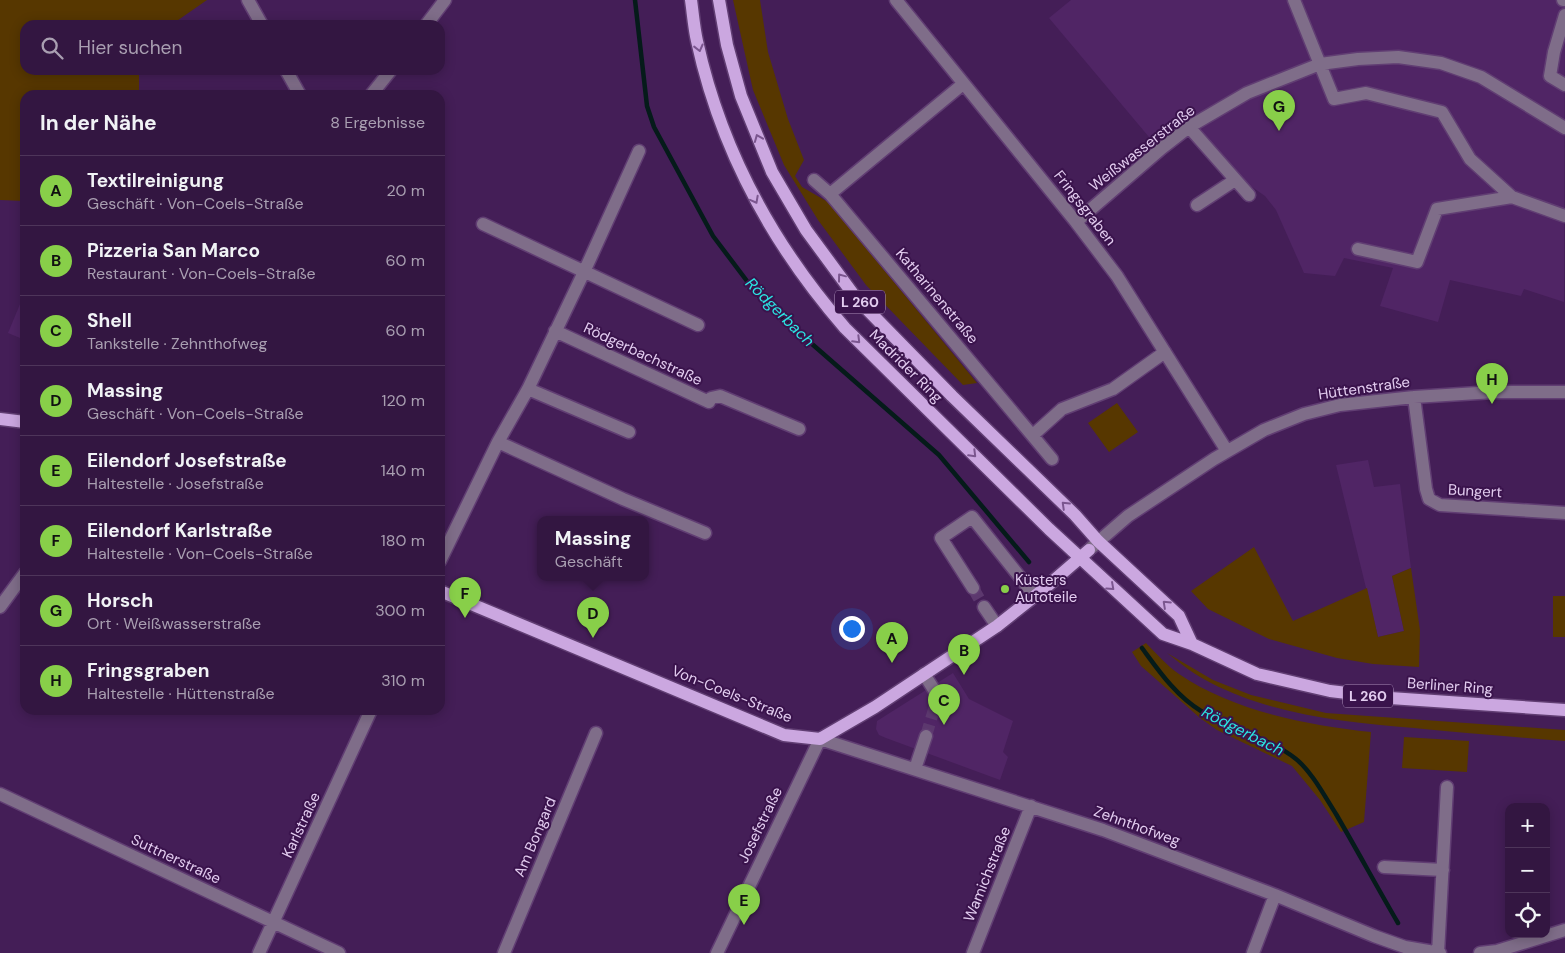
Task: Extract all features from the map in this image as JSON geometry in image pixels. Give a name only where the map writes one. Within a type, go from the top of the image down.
[{"type":"main road","name":"Madrider Ring","points":[[691,0],[697,41],[714,106],[740,171],[782,247],[824,305],[845,328],[1089,550]]},
{"type":"main road","name":"Madrider Ring","points":[[719,0],[727,45],[741,96],[772,172],[806,230],[856,298],[952,396],[1075,515],[1089,550]]},
{"type":"main road","points":[[0,419],[20,421]]},
{"type":"main road","points":[[820,738],[875,707],[997,626],[1089,550]]},
{"type":"main road","name":"L 260","points":[[1089,550],[1179,616],[1192,644]]},
{"type":"main road","name":"Berliner Ring","points":[[1089,550],[1163,634],[1192,644],[1257,674],[1330,691],[1390,698],[1565,710]]},
{"type":"main road","name":"Von-Coels-Straße","points":[[445,593],[784,735],[820,738]]},
{"type":"street","points":[[248,0],[259,20]]},
{"type":"street","points":[[430,20],[445,0]]},
{"type":"street","name":"Fringsgraben","points":[[896,0],[1076,222],[1116,276],[1228,451]]},
{"type":"street","points":[[1294,0],[1334,99],[1366,93],[1442,112],[1470,159],[1512,197],[1565,216]]},
{"type":"street","points":[[1565,15],[1554,52],[1550,76],[1565,85]]},
{"type":"street","name":"Weißwasserstraße","points":[[1076,222],[1162,148],[1190,127],[1247,93],[1320,64],[1358,59],[1398,57],[1441,64],[1481,77],[1565,128]]},
{"type":"street","points":[[289,75],[297,90]]},
{"type":"street","points":[[375,90],[387,75]]},
{"type":"street","points":[[830,194],[964,84]]},
{"type":"street","points":[[1190,127],[1249,195]]},
{"type":"street","points":[[445,551],[498,442],[528,389],[639,151]]},
{"type":"street","name":"Katharinenstraße","points":[[814,180],[830,194],[1052,459]]},
{"type":"street","points":[[1197,206],[1235,180]]},
{"type":"street","points":[[1358,249],[1417,262],[1437,209],[1512,197]]},
{"type":"street","points":[[483,224],[698,325]]},
{"type":"street","name":"Rödgerbachstraße","points":[[555,331],[709,402],[711,398],[720,396],[799,430]]},
{"type":"street","points":[[1033,435],[1062,409],[1113,389],[1165,352]]},
{"type":"street","points":[[528,389],[629,432]]},
{"type":"street","name":"Hüttenstraße","points":[[1089,550],[1128,516],[1228,451],[1264,430],[1304,414],[1340,405],[1414,397],[1494,392],[1565,392]]},
{"type":"street","name":"Bungert","points":[[1414,397],[1428,499],[1440,505],[1565,513]]},
{"type":"street","points":[[498,442],[623,500],[705,533]]},
{"type":"street","points":[[973,588],[941,538],[972,517],[1035,596]]},
{"type":"street","points":[[0,607],[20,580]]},
{"type":"street","points":[[984,607],[997,626]]},
{"type":"street","points":[[924,674],[936,692]]},
{"type":"street","name":"Karlstraße","points":[[259,953],[369,715]]},
{"type":"street","name":"Am Bongard","points":[[504,953],[596,733]]},
{"type":"street","points":[[916,769],[926,736]]},
{"type":"street","name":"Zehnthofweg","points":[[820,738],[1104,830],[1276,895],[1374,936],[1405,947],[1439,953]]},
{"type":"street","name":"Josefstraße","points":[[717,953],[820,738]]},
{"type":"street","points":[[1439,953],[1448,787]]},
{"type":"street","name":"Suttnerstraße","points":[[0,794],[339,953]]},
{"type":"street","name":"Wamichstraße","points":[[974,953],[1031,806]]},
{"type":"street","points":[[1384,867],[1443,870]]},
{"type":"street","points":[[1253,953],[1276,895]]},
{"type":"street","points":[[1480,953],[1497,952],[1565,930]]},
{"type":"shaded area","points":[[0,0],[207,0],[178,20],[20,20],[20,75],[139,75],[139,90],[20,90],[20,201],[0,200]]},
{"type":"shaded area","points":[[733,0],[760,0],[768,52],[788,119],[804,160],[795,176],[802,187],[828,202],[977,383],[963,385],[866,285],[818,220],[784,165],[753,90]]},
{"type":"shaded area","points":[[1071,0],[1565,0],[1564,302],[1524,289],[1521,296],[1450,280],[1438,322],[1380,306],[1393,268],[1344,258],[1335,276],[1304,273],[1276,210],[1265,196],[1242,180],[1189,115],[1154,143],[1049,18]]},
{"type":"shaded area","points":[[20,304],[20,338],[8,333]]},
{"type":"shaded area","points":[[1117,403],[1138,432],[1109,452],[1088,423]]},
{"type":"shaded area","points":[[1368,460],[1374,487],[1400,484],[1411,568],[1392,576],[1404,631],[1378,637],[1336,465]]},
{"type":"shaded area","points":[[1254,547],[1293,621],[1367,588],[1378,637],[1404,631],[1392,576],[1411,568],[1420,630],[1419,667],[1373,664],[1337,658],[1269,639],[1208,609],[1191,591]]},
{"type":"shaded area","points":[[1553,596],[1565,596],[1565,637],[1553,637]]},
{"type":"shaded area","points":[[1146,643],[1179,674],[1223,698],[1247,707],[1296,720],[1371,732],[1364,822],[1341,832],[1320,800],[1292,766],[1217,730],[1200,718],[1141,666],[1132,652]]},
{"type":"shaded area","points":[[1167,653],[1213,680],[1251,695],[1326,713],[1565,730],[1565,741],[1362,723],[1284,710],[1259,703],[1211,683]]},
{"type":"shaded area","points":[[953,673],[969,699],[1013,721],[1003,752],[1008,757],[1000,780],[886,738],[879,735],[876,729],[877,721]]},
{"type":"shaded area","points":[[1404,737],[1469,741],[1467,772],[1402,768]]},
{"type":"waterway","name":"Rödgerbach","points":[[635,0],[647,106],[654,127],[713,236],[756,293],[939,455],[1029,562]]},
{"type":"waterway","name":"Rödgerbach","points":[[1142,648],[1168,682],[1192,705],[1213,718],[1274,745],[1302,764],[1336,814],[1398,923]]},
{"type":"tunnel","points":[[973,588],[984,607]]},
{"type":"tunnel","points":[[926,736],[938,696],[936,693]]},
{"type":"place","name":"Horsch","points":[[1279,131]]},
{"type":"place","name":"Fringsgraben","points":[[1492,404]]},
{"type":"place","name":"Küsters Autoteile","points":[[1005,589]]},
{"type":"place","name":"Eilendorf Karlstraße","points":[[465,618]]},
{"type":"place","name":"Massing","points":[[593,638]]},
{"type":"place","name":"Textilreinigung","points":[[892,663]]},
{"type":"place","name":"Pizzeria San Marco","points":[[964,675]]},
{"type":"place","name":"Shell","points":[[944,725]]},
{"type":"place","name":"Eilendorf Josefstraße","points":[[744,925]]}]
